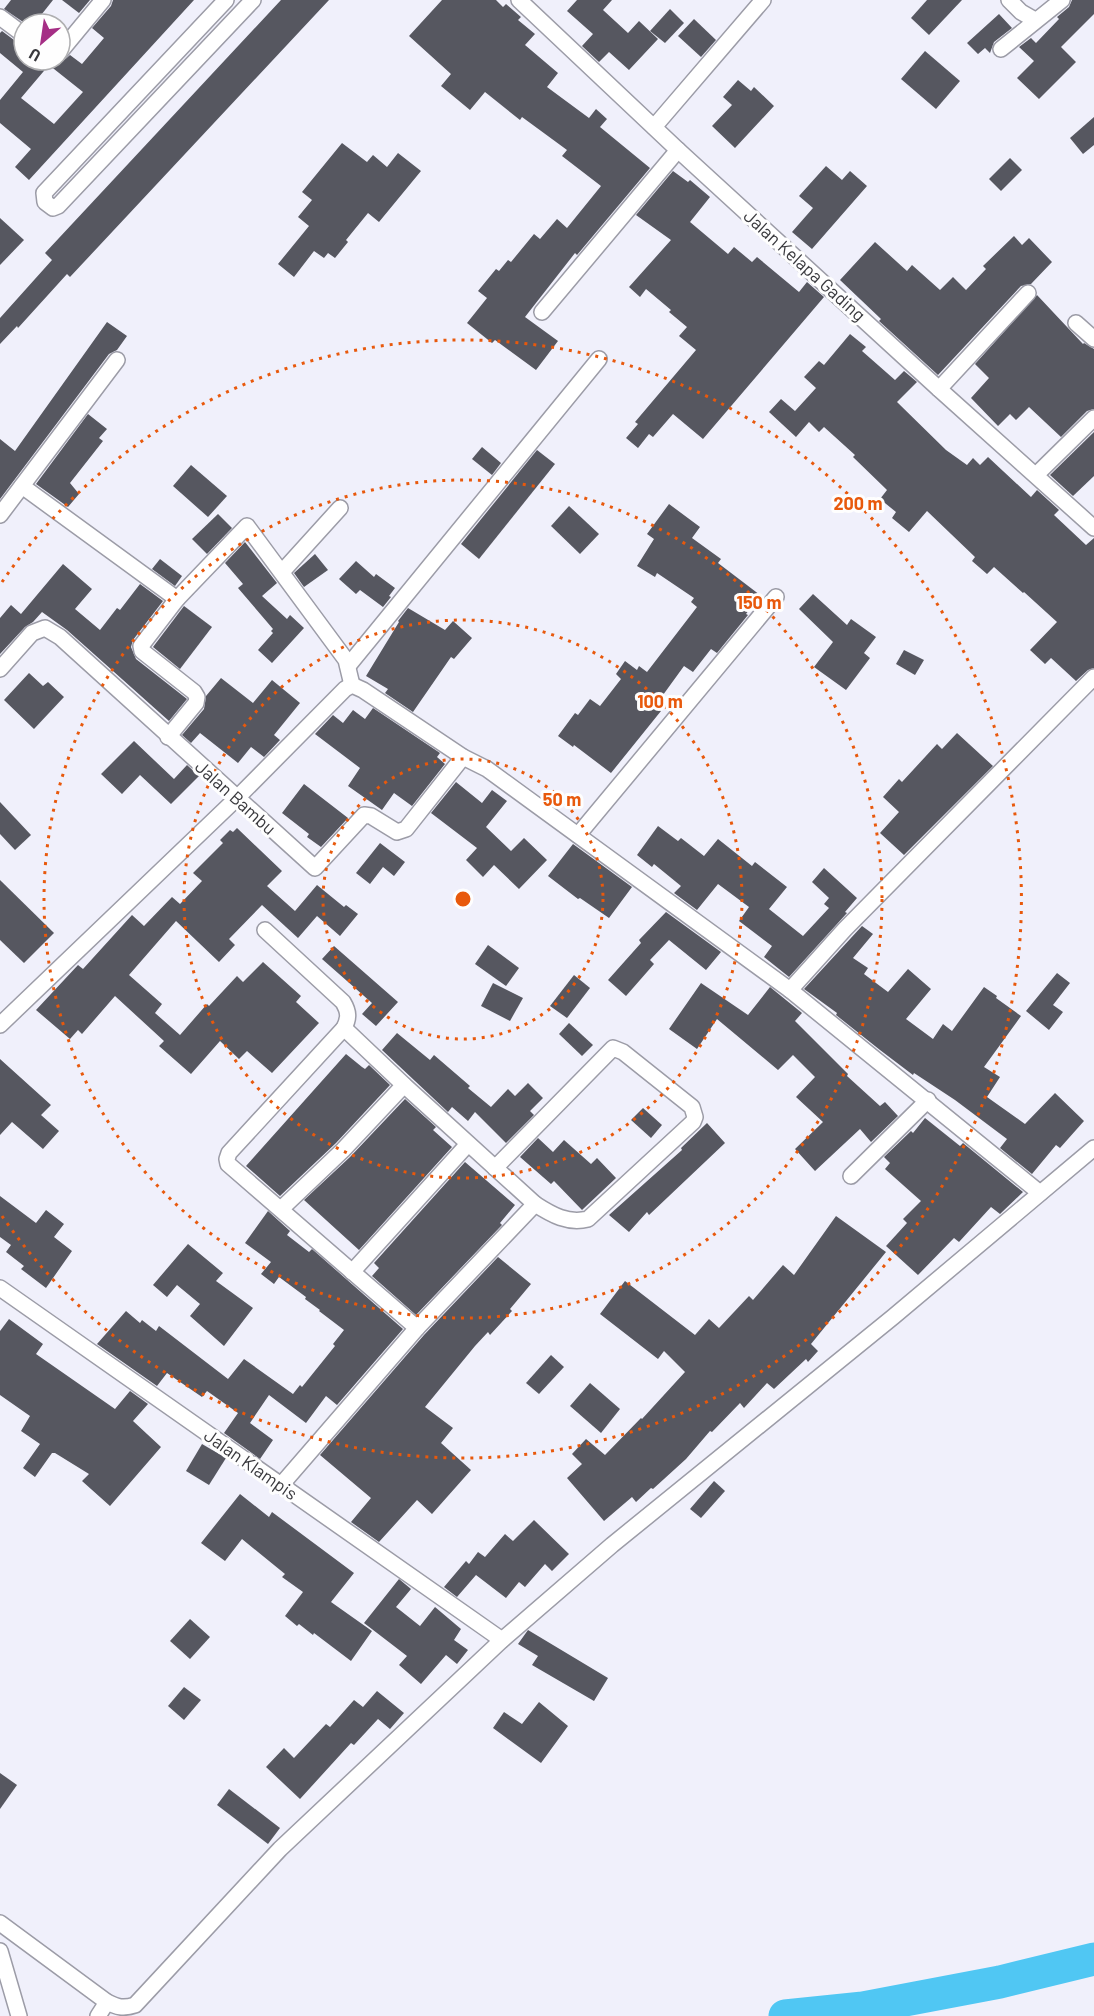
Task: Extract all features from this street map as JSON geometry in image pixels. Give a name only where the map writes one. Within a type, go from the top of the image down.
[{"type":"street","points":[[72,37],[103,0]]},
{"type":"street","points":[[226,0],[44,193],[45,202],[53,208],[58,206],[253,0]]},
{"type":"street","name":"Jalan Kelapa Gading","points":[[519,0],[678,150],[1094,528]]},
{"type":"street","points":[[654,127],[763,0]]},
{"type":"street","points":[[1009,0],[1021,12],[1035,20]]},
{"type":"street","points":[[1000,49],[1062,0]]},
{"type":"street","points":[[542,312],[678,150]]},
{"type":"street","points":[[939,389],[1028,292]]},
{"type":"street","points":[[1076,322],[1094,339]]},
{"type":"street","points":[[348,666],[599,359]]},
{"type":"street","points":[[0,515],[117,360]]},
{"type":"street","points":[[1036,475],[1094,417]]},
{"type":"street","points":[[22,486],[177,599]]},
{"type":"street","points":[[282,572],[340,508]]},
{"type":"street","points":[[168,737],[196,703],[197,697],[194,692],[142,651],[141,646],[177,599],[247,525],[348,666],[352,686]]},
{"type":"street","points":[[578,835],[776,597]]},
{"type":"street","name":"Jalan Bambu","points":[[0,669],[32,633],[45,628],[60,637],[315,868],[364,815],[371,816],[397,832],[406,828],[463,757]]},
{"type":"street","points":[[790,990],[845,929],[1094,677]]},
{"type":"street","points":[[0,1025],[237,798],[345,689],[352,686],[363,690],[463,757],[486,769],[790,990],[1040,1193]]},
{"type":"street","points":[[265,930],[343,1002],[348,1015],[344,1028],[229,1153],[227,1159],[232,1170],[281,1209],[417,1329]]},
{"type":"street","points":[[344,1028],[468,1144],[495,1168],[536,1204],[553,1216],[577,1222],[588,1219],[693,1122],[695,1117],[692,1107],[624,1052],[613,1048],[495,1168]]},
{"type":"street","points":[[281,1209],[343,1150],[404,1085]]},
{"type":"street","points":[[851,1176],[928,1100]]},
{"type":"street","points":[[352,1272],[468,1144]]},
{"type":"street","points":[[0,1924],[106,2002],[126,2008],[135,2005],[289,1841],[502,1640],[612,1545],[893,1317],[1094,1148]]},
{"type":"street","points":[[282,1485],[417,1329],[536,1204]]},
{"type":"street","name":"Jalan Klampis","points":[[0,1288],[502,1640]]},
{"type":"street","points":[[0,1951],[20,2016]]},
{"type":"street","points":[[98,2016],[106,2002]]},
{"type":"building","points":[[11,0],[53,0],[44,12],[12,12],[12,14],[4,9]]},
{"type":"building","points":[[62,0],[90,0],[79,13]]},
{"type":"building","points":[[113,0],[194,0],[29,180],[15,167],[31,149],[0,123],[0,100],[23,72],[43,72],[21,98],[54,124],[83,92],[58,72],[72,72],[72,56],[82,64],[104,38],[92,28],[111,6]]},
{"type":"building","points":[[281,0],[329,0],[70,277],[67,274],[18,328],[17,326],[0,344],[0,318],[52,260],[45,253]]},
{"type":"building","points":[[442,0],[496,0],[503,7],[506,4],[521,17],[518,20],[535,34],[525,45],[558,73],[547,87],[589,118],[596,109],[607,119],[600,127],[650,168],[577,255],[575,253],[525,317],[558,341],[536,370],[495,340],[492,343],[467,323],[487,298],[478,291],[496,269],[499,271],[508,260],[511,262],[534,234],[540,239],[557,219],[567,228],[601,186],[562,156],[567,150],[522,117],[520,120],[485,92],[470,110],[441,86],[451,74],[409,36]]},
{"type":"building","points":[[577,0],[612,0],[603,10],[628,33],[639,21],[658,39],[629,70],[609,52],[599,62],[582,46],[593,34],[567,11]]},
{"type":"building","points":[[927,0],[962,0],[929,35],[911,18]]},
{"type":"building","points":[[1072,0],[1094,0],[1094,14],[1061,47],[1076,62],[1039,99],[1017,78],[1034,61],[1019,47],[1031,38],[1036,43],[1059,19],[1057,17],[1069,7]]},
{"type":"building","points":[[670,9],[684,23],[665,43],[650,31]]},
{"type":"building","points":[[999,14],[1012,28],[994,42],[990,53],[985,48],[978,54],[967,43]]},
{"type":"building","points":[[694,19],[716,40],[701,57],[678,36]]},
{"type":"building","points":[[2,31],[12,38],[12,63],[0,53],[0,33]]},
{"type":"building","points":[[925,51],[960,81],[936,109],[901,79]]},
{"type":"building","points":[[738,80],[751,91],[754,87],[774,106],[735,148],[712,126],[732,105],[723,97]]},
{"type":"building","points":[[1094,117],[1094,145],[1083,154],[1070,138]]},
{"type":"building","points":[[342,143],[367,162],[373,155],[387,167],[398,153],[421,171],[379,222],[368,213],[335,258],[328,253],[324,258],[314,251],[294,277],[278,264],[309,226],[298,217],[312,200],[302,192]]},
{"type":"building","points":[[1010,158],[1022,170],[1001,191],[989,179]]},
{"type":"building","points":[[826,166],[842,180],[850,171],[867,186],[812,249],[792,232],[813,208],[799,196]]},
{"type":"building","points":[[673,171],[688,182],[690,180],[710,197],[690,222],[728,254],[734,247],[752,262],[757,257],[799,292],[807,282],[824,297],[703,439],[673,414],[653,437],[649,434],[638,448],[626,438],[638,424],[635,422],[696,350],[679,336],[687,327],[669,312],[671,310],[646,289],[640,297],[629,287],[671,240],[636,215]]},
{"type":"building","points":[[0,218],[24,240],[0,265]]},
{"type":"building","points":[[1014,236],[1022,245],[1029,238],[1052,262],[1031,284],[1021,286],[938,375],[879,321],[881,319],[840,280],[875,242],[907,271],[912,265],[940,290],[953,277],[966,290],[986,269],[983,266]]},
{"type":"building","points":[[1037,295],[1083,344],[1094,349],[1094,409],[1087,411],[1061,437],[1029,407],[1016,420],[1010,414],[998,426],[971,398],[989,378],[975,364]]},
{"type":"building","points":[[107,322],[127,336],[117,350],[109,354],[0,499],[0,439],[15,451]]},
{"type":"building","points":[[850,334],[866,347],[862,351],[895,380],[904,371],[917,382],[897,402],[946,450],[967,465],[973,458],[980,465],[988,457],[1031,497],[1037,490],[1059,510],[1054,515],[1086,545],[1094,538],[1094,668],[1088,670],[1076,681],[1051,658],[1045,664],[1030,650],[1057,622],[1024,592],[994,567],[987,574],[972,561],[975,557],[927,511],[909,532],[892,518],[896,512],[880,499],[887,490],[853,457],[855,455],[824,427],[819,432],[809,422],[796,437],[769,412],[781,399],[795,411],[816,388],[804,377],[819,361],[824,365]]},
{"type":"building","points":[[88,414],[107,429],[99,438],[103,441],[70,483],[79,494],[68,507],[36,484]]},
{"type":"building","points":[[1094,432],[1094,476],[1073,496],[1050,475]]},
{"type":"building","points":[[482,447],[501,463],[492,475],[472,459]]},
{"type":"building","points":[[537,450],[555,464],[479,559],[461,544]]},
{"type":"building","points":[[191,465],[227,496],[208,517],[173,486]]},
{"type":"building","points":[[669,504],[700,527],[692,538],[721,559],[718,563],[760,595],[746,614],[748,615],[717,653],[711,649],[693,672],[684,666],[655,706],[661,711],[611,773],[558,736],[575,713],[578,715],[590,699],[600,706],[621,679],[616,674],[625,661],[637,670],[639,666],[647,672],[697,607],[691,602],[694,598],[657,573],[655,577],[637,566],[654,539],[647,534]]},
{"type":"building","points":[[569,506],[599,534],[580,554],[551,526]]},
{"type":"building","points":[[218,514],[232,528],[207,554],[192,539]]},
{"type":"building","points":[[245,542],[277,583],[262,596],[287,619],[290,615],[304,628],[272,663],[258,650],[273,633],[271,631],[273,629],[238,588],[243,584],[225,563]]},
{"type":"building","points":[[315,554],[328,570],[304,587],[294,573]]},
{"type":"building","points":[[160,559],[182,576],[175,586],[152,569]]},
{"type":"building","points":[[356,561],[374,577],[376,574],[395,588],[383,607],[360,590],[356,594],[339,579]]},
{"type":"building","points":[[63,564],[92,589],[75,609],[100,630],[117,608],[120,610],[140,584],[163,601],[133,640],[131,647],[136,659],[187,699],[169,721],[67,630],[42,612],[0,654],[0,618],[11,605],[21,614]]},
{"type":"building","points":[[813,594],[847,625],[851,619],[876,637],[864,653],[870,658],[846,690],[814,667],[833,642],[799,609]]},
{"type":"building","points":[[184,606],[212,627],[180,669],[153,647]]},
{"type":"building","points":[[408,608],[445,630],[453,621],[472,638],[454,659],[451,657],[413,712],[385,693],[388,689],[366,676]]},
{"type":"building","points":[[904,650],[924,660],[915,675],[896,664]]},
{"type":"building","points":[[29,673],[43,686],[48,682],[64,697],[34,729],[4,700]]},
{"type":"building","points":[[221,678],[253,703],[272,680],[300,703],[274,735],[280,740],[264,757],[251,747],[238,763],[200,733],[191,743],[182,735],[204,709],[206,696]]},
{"type":"building","points":[[373,708],[440,753],[437,757],[445,764],[412,806],[394,793],[382,810],[348,786],[360,768],[315,734],[333,715],[343,723],[353,710],[365,719]]},
{"type":"building","points":[[957,733],[993,766],[904,855],[880,833],[899,812],[883,797],[899,779],[902,782],[937,744],[942,749]]},
{"type":"building","points":[[134,741],[174,779],[187,765],[199,776],[171,804],[140,775],[122,794],[101,774]]},
{"type":"building","points":[[456,782],[482,803],[492,790],[507,801],[486,827],[511,851],[524,838],[547,860],[519,889],[494,865],[483,877],[466,860],[477,848],[431,813]]},
{"type":"building","points":[[304,784],[348,818],[321,847],[307,837],[309,834],[282,813]]},
{"type":"building","points":[[0,802],[31,835],[15,850],[0,834]]},
{"type":"building","points":[[658,826],[678,841],[681,838],[704,856],[718,839],[752,866],[755,862],[787,887],[769,909],[803,936],[829,908],[824,904],[829,898],[812,882],[824,868],[857,898],[845,912],[847,913],[789,977],[764,957],[772,946],[739,921],[749,907],[718,884],[697,910],[674,893],[681,886],[654,864],[652,867],[637,855]]},
{"type":"building","points":[[237,828],[282,871],[267,886],[295,911],[317,885],[344,907],[346,905],[358,914],[340,936],[317,916],[298,938],[262,905],[229,939],[235,945],[219,962],[176,921],[129,975],[162,1004],[155,1013],[180,1035],[207,1004],[209,1006],[237,976],[243,982],[263,962],[301,996],[296,1002],[319,1023],[272,1073],[247,1051],[239,1059],[220,1041],[191,1074],[159,1046],[164,1041],[115,996],[82,1034],[78,1030],[70,1039],[36,1010],[78,965],[83,969],[132,915],[144,926],[172,897],[180,904],[202,881],[193,873],[223,843],[220,840],[230,830],[233,832]]},
{"type":"building","points":[[380,843],[405,862],[394,876],[383,867],[370,884],[356,873]]},
{"type":"building","points":[[573,844],[632,887],[609,918],[580,898],[578,899],[548,876]]},
{"type":"building","points":[[0,880],[54,933],[24,963],[0,940]]},
{"type":"building","points":[[666,912],[721,952],[706,970],[669,940],[650,960],[654,964],[626,996],[608,980],[641,943],[639,940]]},
{"type":"building","points":[[862,926],[873,934],[853,958],[868,968],[864,974],[888,992],[908,969],[931,989],[906,1019],[933,1039],[943,1024],[952,1031],[984,987],[1021,1016],[984,1067],[1000,1077],[987,1097],[1025,1124],[1055,1093],[1084,1121],[1060,1148],[1056,1145],[1032,1174],[1000,1148],[1007,1139],[955,1100],[914,1073],[913,1075],[804,989]]},
{"type":"building","points":[[488,945],[519,968],[506,986],[475,964]]},
{"type":"building","points":[[334,946],[398,1002],[376,1026],[362,1014],[372,1003],[322,959]]},
{"type":"building","points":[[1057,973],[1070,983],[1053,1005],[1063,1012],[1049,1030],[1026,1011]]},
{"type":"building","points":[[574,975],[590,988],[567,1018],[550,1006]]},
{"type":"building","points":[[493,983],[523,998],[510,1021],[481,1006]]},
{"type":"building","points":[[701,983],[748,1015],[770,987],[802,1013],[795,1021],[848,1074],[847,1076],[880,1106],[885,1102],[898,1116],[871,1142],[860,1129],[815,1171],[795,1149],[823,1122],[796,1097],[815,1077],[793,1055],[778,1070],[717,1019],[697,1049],[669,1029]]},
{"type":"building","points":[[569,1023],[593,1045],[582,1056],[559,1034]]},
{"type":"building","points":[[397,1033],[430,1060],[434,1055],[491,1107],[508,1089],[515,1096],[528,1083],[543,1098],[530,1111],[534,1115],[506,1143],[475,1112],[468,1121],[452,1107],[448,1112],[382,1050]]},
{"type":"building","points":[[346,1054],[365,1069],[369,1065],[390,1085],[336,1143],[280,1196],[246,1166]]},
{"type":"building","points":[[0,1059],[51,1105],[41,1115],[59,1131],[43,1149],[12,1122],[0,1135]]},
{"type":"building","points":[[405,1099],[436,1127],[433,1130],[452,1147],[359,1250],[304,1200],[350,1157]]},
{"type":"building","points":[[643,1108],[662,1125],[651,1138],[631,1120]]},
{"type":"building","points":[[925,1118],[960,1146],[963,1143],[1023,1192],[1000,1214],[991,1207],[959,1242],[954,1238],[918,1275],[886,1246],[907,1223],[903,1219],[921,1201],[885,1169],[890,1163],[884,1157],[911,1131],[913,1133]]},
{"type":"building","points":[[707,1123],[725,1143],[649,1215],[647,1212],[629,1232],[609,1215],[682,1150],[681,1148]]},
{"type":"building","points":[[538,1138],[553,1152],[564,1140],[591,1164],[597,1158],[616,1178],[582,1210],[554,1181],[551,1184],[520,1157]]},
{"type":"building","points":[[465,1162],[515,1205],[500,1223],[502,1225],[416,1315],[372,1276],[379,1268],[374,1263]]},
{"type":"building","points":[[0,1196],[36,1223],[46,1210],[64,1224],[54,1237],[72,1251],[46,1288],[21,1269],[24,1266],[6,1252],[11,1245],[0,1237]]},
{"type":"building","points":[[268,1211],[290,1231],[287,1235],[309,1252],[312,1249],[403,1329],[337,1405],[326,1396],[306,1423],[269,1395],[250,1423],[273,1440],[260,1459],[224,1433],[238,1413],[207,1391],[202,1397],[167,1373],[157,1386],[97,1344],[126,1311],[140,1323],[142,1320],[156,1331],[159,1326],[228,1379],[244,1359],[293,1394],[300,1385],[302,1387],[335,1346],[333,1344],[344,1330],[279,1277],[274,1284],[261,1274],[271,1262],[245,1243]]},
{"type":"building","points":[[836,1216],[886,1252],[811,1344],[818,1351],[774,1389],[767,1383],[744,1408],[740,1403],[712,1432],[710,1431],[686,1459],[653,1489],[651,1488],[636,1502],[632,1497],[604,1521],[567,1478],[582,1464],[572,1454],[586,1439],[605,1455],[685,1372],[664,1351],[658,1359],[600,1314],[625,1281],[695,1335],[709,1319],[719,1328],[749,1296],[753,1300],[783,1265],[794,1275]]},
{"type":"building","points":[[188,1244],[223,1273],[216,1281],[253,1308],[224,1346],[190,1316],[200,1304],[177,1285],[167,1297],[153,1285]]},
{"type":"building","points":[[498,1257],[531,1284],[510,1309],[512,1311],[490,1335],[488,1332],[475,1346],[425,1407],[453,1428],[441,1443],[471,1470],[432,1514],[417,1500],[379,1542],[351,1522],[371,1498],[320,1455],[424,1335]]},
{"type":"building","points":[[9,1319],[43,1344],[36,1354],[115,1409],[130,1391],[148,1404],[133,1421],[161,1447],[110,1506],[82,1481],[89,1474],[55,1453],[52,1453],[35,1477],[23,1468],[40,1444],[21,1431],[30,1416],[0,1395],[0,1331]]},
{"type":"building","points":[[551,1355],[564,1367],[539,1394],[526,1383]]},
{"type":"building","points":[[590,1383],[620,1409],[601,1433],[570,1406]]},
{"type":"building","points":[[202,1444],[226,1458],[209,1485],[186,1471]]},
{"type":"building","points":[[714,1481],[725,1491],[701,1518],[690,1509]]},
{"type":"building","points":[[240,1494],[269,1517],[272,1512],[354,1573],[331,1602],[372,1631],[351,1661],[314,1633],[313,1635],[299,1624],[297,1626],[285,1616],[303,1592],[282,1577],[285,1574],[242,1539],[225,1561],[201,1543]]},
{"type":"building","points":[[534,1520],[569,1554],[552,1571],[545,1564],[525,1587],[519,1582],[506,1598],[476,1575],[457,1597],[444,1587],[466,1561],[469,1564],[478,1552],[485,1557],[505,1534],[513,1541]]},
{"type":"building","points":[[399,1579],[411,1589],[396,1607],[420,1626],[435,1607],[461,1629],[454,1640],[468,1650],[457,1664],[446,1655],[421,1684],[399,1665],[407,1656],[364,1623]]},
{"type":"building","points":[[190,1619],[210,1637],[190,1659],[170,1641]]},
{"type":"building","points":[[528,1630],[608,1678],[594,1701],[532,1665],[538,1656],[518,1644]]},
{"type":"building","points":[[184,1687],[201,1700],[184,1720],[168,1706]]},
{"type":"building","points":[[377,1691],[404,1713],[390,1729],[378,1719],[354,1745],[351,1743],[300,1799],[266,1767],[284,1748],[294,1758],[326,1724],[330,1727],[354,1700],[363,1707]]},
{"type":"building","points":[[539,1702],[568,1726],[541,1763],[493,1728],[504,1712],[522,1724]]},
{"type":"building","points":[[0,1773],[17,1785],[0,1809]]},
{"type":"building","points":[[229,1789],[280,1828],[268,1844],[217,1805]]},
{"type":"waterway","points":[[785,2016],[863,2008],[1000,1982],[1094,1959]]}]
